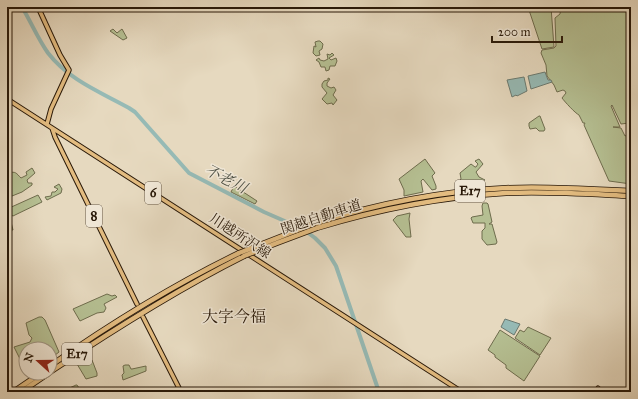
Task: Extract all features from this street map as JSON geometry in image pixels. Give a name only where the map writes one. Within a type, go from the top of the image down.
[{"type":"highway","name":"関越自動車道","points":[[58,361],[134,311],[201,272],[239,253],[313,224],[390,203],[475,190],[547,187],[631,191]]},
{"type":"highway","name":"関越自動車道","points":[[58,366],[165,298],[244,256],[317,228],[359,215],[449,198],[506,193],[631,196]]},
{"type":"highway","points":[[13,392],[29,381]]},
{"type":"highway","name":"関越自動車道","points":[[21,392],[36,381]]},
{"type":"main road","points":[[38,7],[69,71],[51,109],[47,124]]},
{"type":"main road","name":"川越所沢線","points":[[7,99],[462,392]]},
{"type":"main road","name":"8","points":[[52,128],[58,144],[137,304]]},
{"type":"main road","points":[[143,317],[181,392]]},
{"type":"street","points":[[595,392],[598,388]]},
{"type":"green space","points":[[528,7],[551,7],[554,47],[542,49]]},
{"type":"green space","points":[[561,7],[631,7],[631,121],[629,123],[621,124],[612,105],[611,106],[620,127],[613,127],[621,128],[625,136],[631,133],[631,184],[609,181],[584,125],[585,123],[583,123],[579,115],[562,98],[566,93],[565,91],[563,90],[557,92],[547,76],[546,65],[541,53],[542,50],[554,48],[556,46],[555,18],[560,14]]},
{"type":"green space","points":[[113,29],[117,33],[122,29],[127,38],[123,40],[110,31]]},
{"type":"green space","points":[[318,41],[323,44],[322,49],[319,51],[320,55],[316,56],[313,53],[314,46],[316,47],[315,42]]},
{"type":"green space","points":[[332,53],[334,55],[329,58],[331,60],[336,58],[337,61],[335,66],[330,66],[329,70],[326,71],[325,67],[321,67],[319,62],[316,60],[319,58],[320,60],[324,61],[328,59],[327,54],[330,55]]},
{"type":"green space","points":[[328,78],[330,79],[327,86],[331,88],[334,87],[336,90],[333,95],[337,100],[333,105],[332,103],[327,104],[322,99],[327,93],[322,87],[322,84],[324,81],[328,80]]},
{"type":"green space","points":[[539,116],[545,129],[544,131],[539,131],[536,128],[530,129],[529,123]]},
{"type":"green space","points":[[425,159],[435,173],[432,176],[436,189],[432,190],[423,179],[421,181],[423,192],[404,196],[404,190],[399,179]]},
{"type":"green space","points":[[479,159],[483,164],[476,172],[479,177],[485,180],[479,182],[478,184],[460,188],[460,173],[471,164],[476,167],[478,164],[475,161]]},
{"type":"green space","points":[[32,168],[35,173],[27,180],[28,183],[32,183],[32,185],[22,192],[7,198],[7,187],[10,187],[7,183],[8,173],[16,173],[21,178],[27,175],[26,172]]},
{"type":"green space","points":[[59,184],[62,189],[61,193],[47,200],[45,197],[51,196],[52,192],[55,192],[58,189],[54,187]]},
{"type":"green space","points":[[234,186],[257,201],[255,204],[231,192]]},
{"type":"green space","points":[[38,195],[42,202],[13,216],[9,214],[13,230],[8,229],[9,224],[7,223],[7,209]]},
{"type":"green space","points":[[483,203],[488,204],[492,222],[489,224],[492,224],[497,242],[496,244],[487,245],[482,239],[482,231],[485,228],[485,223],[473,223],[471,218],[483,215]]},
{"type":"green space","points":[[410,213],[409,219],[411,237],[406,237],[393,220],[397,216]]},
{"type":"green space","points":[[107,294],[112,296],[115,295],[117,297],[104,304],[106,308],[104,312],[97,313],[80,321],[73,309]]},
{"type":"green space","points":[[42,317],[45,320],[54,341],[30,341],[32,338],[29,335],[26,323]]},
{"type":"green space","points":[[528,327],[551,338],[540,355],[515,338],[520,330],[524,332]]},
{"type":"green space","points":[[500,330],[540,356],[524,381],[506,368],[506,365],[488,350]]},
{"type":"green space","points":[[18,346],[18,355],[14,347]]},
{"type":"green space","points":[[92,360],[97,376],[86,379],[77,364]]},
{"type":"green space","points":[[129,365],[131,369],[146,366],[146,371],[123,380],[123,366]]},
{"type":"green space","points":[[76,385],[82,392],[61,392]]},
{"type":"water","points":[[545,72],[548,80],[551,80],[552,82],[531,89],[528,76]]},
{"type":"water","points":[[524,77],[527,91],[512,97],[507,80]]},
{"type":"water","points":[[505,319],[520,324],[514,335],[501,327]]},
{"type":"waterway","name":"不老川","points":[[22,7],[44,48],[65,71],[86,85],[135,112],[189,173],[264,212],[303,229],[325,248],[336,266],[379,392]]},
{"type":"district","name":"大字今福","points":[[234,316]]}]
